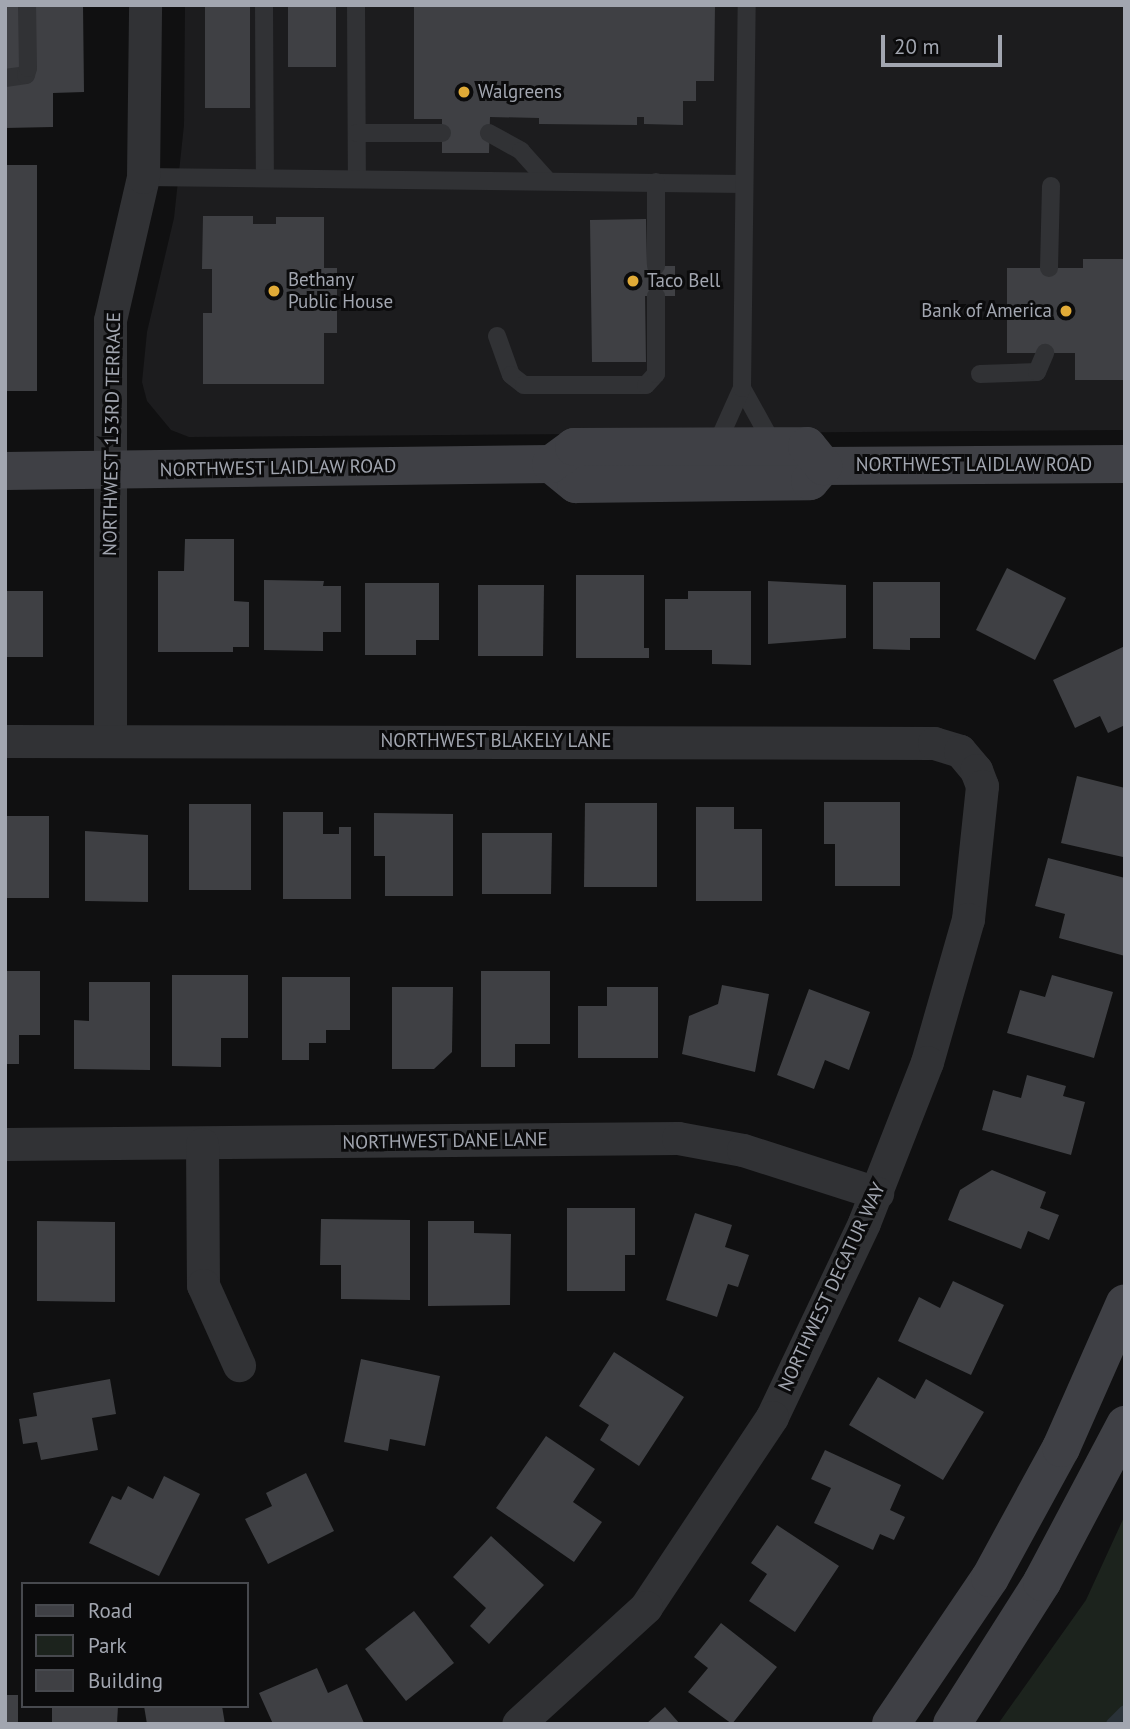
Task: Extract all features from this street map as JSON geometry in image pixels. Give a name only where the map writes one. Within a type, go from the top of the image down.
[{"type":"main road","name":"NORTHWEST LAIDLAW ROAD","points":[[5,471],[551,464],[574,447],[716,446],[807,446],[823,466]]},
{"type":"main road","name":"NORTHWEST LAIDLAW ROAD","points":[[551,464],[576,484],[810,481],[823,466],[1125,464]]},
{"type":"main road","points":[[891,1724],[990,1578],[1061,1448],[1125,1303]]},
{"type":"main road","points":[[952,1724],[1042,1582],[1125,1424]]},
{"type":"street","name":"NORTHWEST 153RD TERRACE","points":[[110,740],[110,320],[143,177],[145,5]]},
{"type":"street","name":"NORTHWEST BLAKELY LANE","points":[[5,741],[934,743],[960,751],[976,771]]},
{"type":"street","name":"NORTHWEST DECATUR WAY","points":[[518,1724],[646,1607],[772,1417],[877,1193],[927,1062],[968,919],[982,786],[976,771]]},
{"type":"street","name":"NORTHWEST DANE LANE","points":[[5,1144],[678,1138],[743,1150],[877,1193]]},
{"type":"street","points":[[202,1144],[203,1285],[239,1365]]},
{"type":"lane","points":[[5,78],[26,75],[27,5]]},
{"type":"lane","points":[[264,5],[265,178]]},
{"type":"lane","points":[[356,5],[357,180]]},
{"type":"lane","points":[[716,446],[742,388],[747,5]]},
{"type":"lane","points":[[357,133],[442,133]]},
{"type":"lane","points":[[489,133],[520,151],[548,181]]},
{"type":"lane","points":[[143,177],[744,184]]},
{"type":"lane","points":[[656,182],[656,266]]},
{"type":"lane","points":[[1049,268],[1051,186]]},
{"type":"lane","points":[[497,336],[507,369],[524,385],[646,385],[656,374],[656,296]]},
{"type":"lane","points":[[980,374],[1037,372],[1045,353]]},
{"type":"lane","points":[[742,388],[774,446]]},
{"type":"shaded area","points":[[185,5],[1125,5],[1125,430],[189,437],[171,430],[147,401],[142,382],[147,332],[174,218],[184,125]]},
{"type":"green space","points":[[1125,1515],[1125,1724],[998,1724],[1086,1600]]},
{"type":"building","points":[[5,5],[83,5],[84,92],[53,93],[53,127],[5,128]]},
{"type":"building","points":[[205,5],[250,5],[250,108],[205,108]]},
{"type":"building","points":[[288,5],[336,5],[336,67],[288,67]]},
{"type":"building","name":"Walgreens","points":[[414,5],[715,5],[714,81],[696,81],[696,101],[683,101],[683,125],[644,124],[644,117],[637,117],[637,125],[539,124],[539,118],[490,117],[489,153],[442,153],[442,119],[414,119]]},
{"type":"building","points":[[5,165],[37,165],[37,391],[5,391]]},
{"type":"building","name":"Bethany Public House","points":[[203,216],[253,216],[253,224],[276,224],[276,217],[324,217],[324,268],[337,268],[337,333],[324,333],[324,384],[203,384],[203,313],[212,313],[212,269],[202,269]]},
{"type":"building","name":"Taco Bell","points":[[646,219],[647,266],[675,266],[675,296],[645,296],[646,362],[592,362],[590,220]]},
{"type":"building","name":"Bank of America","points":[[1083,259],[1125,259],[1125,380],[1075,380],[1075,353],[1007,353],[1007,268],[1083,268]]},
{"type":"building","points":[[185,539],[234,539],[234,601],[249,602],[249,647],[233,647],[233,652],[158,652],[158,571],[184,571]]},
{"type":"building","points":[[1007,568],[1066,598],[1035,660],[976,630]]},
{"type":"building","points":[[576,575],[644,575],[644,648],[649,648],[649,658],[576,658]]},
{"type":"building","points":[[264,580],[324,581],[323,586],[341,586],[341,632],[323,632],[323,651],[264,650]]},
{"type":"building","points":[[768,581],[846,585],[846,638],[768,644]]},
{"type":"building","points":[[873,582],[940,582],[940,638],[910,638],[910,650],[873,649]]},
{"type":"building","points":[[365,583],[439,583],[439,640],[416,640],[416,655],[365,655]]},
{"type":"building","points":[[478,585],[544,585],[543,656],[478,656]]},
{"type":"building","points":[[5,591],[43,591],[43,657],[5,657]]},
{"type":"building","points":[[688,591],[751,591],[751,665],[712,664],[712,650],[665,650],[665,599],[688,599]]},
{"type":"building","points":[[1125,646],[1125,725],[1108,733],[1100,716],[1075,728],[1053,680]]},
{"type":"building","points":[[1077,776],[1125,788],[1123,857],[1061,843]]},
{"type":"building","points":[[824,802],[900,802],[900,886],[835,886],[835,844],[824,844]]},
{"type":"building","points":[[585,803],[657,803],[657,887],[584,887]]},
{"type":"building","points":[[189,804],[251,804],[251,890],[189,890]]},
{"type":"building","points":[[696,807],[734,807],[734,829],[762,829],[762,901],[696,901]]},
{"type":"building","points":[[283,812],[323,812],[323,834],[339,834],[339,827],[351,827],[351,899],[283,899]]},
{"type":"building","points":[[374,813],[453,814],[453,896],[385,896],[385,856],[374,856]]},
{"type":"building","points":[[5,816],[49,816],[49,898],[5,898]]},
{"type":"building","points":[[85,831],[148,835],[148,902],[85,901]]},
{"type":"building","points":[[482,833],[552,833],[551,894],[482,894]]},
{"type":"building","points":[[1048,858],[1125,878],[1125,956],[1059,938],[1065,914],[1035,906]]},
{"type":"building","points":[[5,971],[40,971],[40,1035],[19,1035],[19,1064],[5,1064]]},
{"type":"building","points":[[481,971],[550,971],[550,1044],[515,1044],[515,1067],[481,1067]]},
{"type":"building","points":[[172,975],[248,975],[248,1038],[221,1038],[221,1067],[172,1066]]},
{"type":"building","points":[[1052,975],[1113,992],[1094,1058],[1007,1033],[1020,990],[1045,997]]},
{"type":"building","points":[[282,977],[350,977],[350,1030],[326,1030],[326,1043],[309,1043],[309,1060],[282,1060]]},
{"type":"building","points":[[89,982],[150,982],[150,1070],[74,1069],[74,1020],[89,1021]]},
{"type":"building","points":[[722,985],[769,994],[755,1072],[682,1054],[689,1016],[718,1004]]},
{"type":"building","points":[[392,987],[453,987],[452,1052],[434,1069],[392,1069]]},
{"type":"building","points":[[607,987],[658,987],[658,1058],[578,1058],[578,1006],[607,1006]]},
{"type":"building","points":[[809,989],[870,1012],[849,1070],[825,1060],[814,1089],[777,1075]]},
{"type":"building","points":[[1027,1075],[1066,1086],[1063,1096],[1085,1102],[1071,1155],[982,1130],[993,1090],[1021,1098]]},
{"type":"building","points":[[992,1170],[1046,1192],[1040,1208],[1059,1215],[1049,1240],[1028,1231],[1021,1249],[948,1220],[960,1190]]},
{"type":"building","points":[[567,1208],[635,1208],[635,1255],[625,1255],[625,1291],[567,1291]]},
{"type":"building","points":[[695,1213],[732,1225],[725,1247],[749,1255],[738,1287],[728,1284],[717,1317],[666,1300]]},
{"type":"building","points":[[321,1219],[410,1220],[410,1300],[341,1299],[341,1265],[320,1265]]},
{"type":"building","points":[[37,1221],[115,1222],[115,1302],[37,1301]]},
{"type":"building","points":[[428,1221],[474,1221],[474,1233],[511,1234],[510,1305],[428,1306]]},
{"type":"building","points":[[953,1281],[1004,1305],[971,1375],[898,1341],[919,1297],[940,1308]]},
{"type":"building","points":[[614,1352],[684,1397],[639,1466],[600,1440],[609,1425],[579,1406]]},
{"type":"building","points":[[361,1359],[440,1376],[425,1446],[390,1439],[388,1451],[344,1442]]},
{"type":"building","points":[[878,1377],[915,1399],[926,1379],[984,1412],[943,1480],[849,1425]]},
{"type":"building","points":[[110,1379],[116,1414],[92,1418],[98,1450],[41,1460],[37,1442],[23,1444],[19,1419],[37,1416],[33,1393]]},
{"type":"building","points":[[546,1436],[595,1469],[573,1502],[602,1522],[574,1562],[496,1508]]},
{"type":"building","points":[[825,1450],[901,1485],[890,1510],[905,1517],[894,1540],[880,1534],[873,1550],[814,1523],[831,1488],[811,1479]]},
{"type":"building","points":[[306,1473],[334,1531],[268,1564],[245,1519],[272,1506],[266,1493]]},
{"type":"building","points":[[164,1476],[200,1494],[159,1576],[89,1543],[112,1496],[121,1500],[128,1486],[153,1499]]},
{"type":"building","points":[[777,1525],[839,1566],[795,1632],[749,1601],[767,1574],[751,1563]]},
{"type":"building","points":[[491,1536],[544,1585],[489,1644],[470,1626],[486,1608],[453,1577]]},
{"type":"building","points":[[414,1611],[454,1663],[406,1701],[365,1649]]},
{"type":"building","points":[[721,1623],[777,1667],[732,1724],[688,1692],[708,1668],[694,1657]]},
{"type":"building","points":[[317,1668],[328,1693],[347,1684],[364,1723],[273,1724],[259,1693]]},
{"type":"building","points":[[5,1695],[18,1695],[18,1724],[5,1724]]},
{"type":"building","points":[[665,1707],[680,1724],[646,1724]]},
{"type":"building","points":[[52,1708],[118,1708],[117,1724],[52,1724]]},
{"type":"building","points":[[144,1708],[222,1708],[225,1724],[147,1724]]},
{"type":"waterway","points":[[1112,1724],[1125,1711]]},
{"type":"place","name":"Walgreens","points":[[464,92]]},
{"type":"place","name":"Taco Bell","points":[[633,281]]},
{"type":"place","name":"Bethany Public House","points":[[274,291]]},
{"type":"place","name":"Bank of America","points":[[1066,311]]}]
